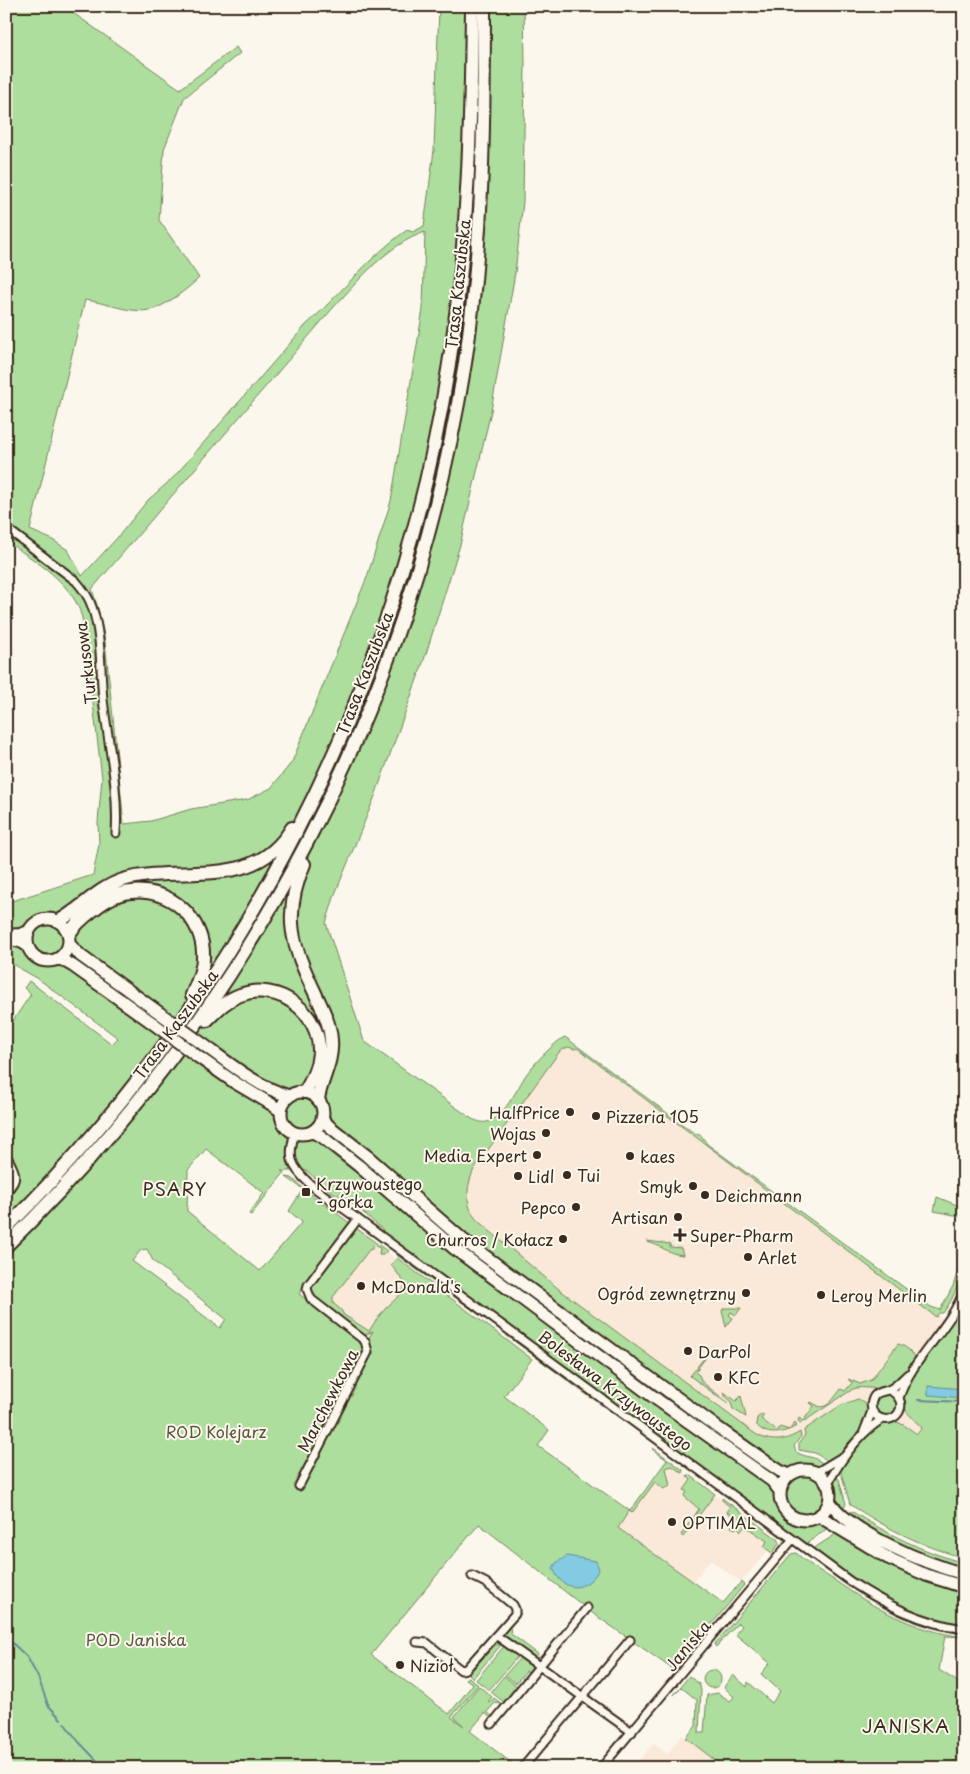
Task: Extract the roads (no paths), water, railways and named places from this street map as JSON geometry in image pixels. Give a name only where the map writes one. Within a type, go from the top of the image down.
[{"type":"highway","name":"Trasa Kaszubska","points":[[6,1228],[90,1139],[134,1084],[214,974],[252,913],[284,855],[317,791],[357,700],[387,620],[415,526],[437,435],[453,337],[464,237],[470,126],[472,6]]},
{"type":"highway","name":"Trasa Kaszubska","points":[[6,1246],[55,1197],[105,1142],[146,1092],[217,995],[255,936],[318,822],[353,748],[391,652],[421,558],[447,458],[465,362],[477,262],[483,152],[484,6]]},
{"type":"highway","points":[[59,921],[70,915],[99,892],[125,880],[151,876],[228,871],[253,864],[280,843],[317,791]]},
{"type":"highway","points":[[318,822],[293,893],[291,917],[296,948],[326,1018],[330,1034],[330,1059],[318,1100]]},
{"type":"highway","points":[[69,939],[76,924],[96,908],[122,894],[148,892],[168,898],[180,906],[193,920],[198,930],[202,942],[203,958],[200,976],[179,1024]]},
{"type":"highway","points":[[181,1046],[220,1007],[236,997],[256,992],[271,992],[282,996],[291,1000],[305,1013],[313,1025],[318,1039],[318,1062],[305,1092]]},
{"type":"main road","points":[[69,939],[66,951],[59,958],[49,961],[39,959],[32,953],[27,940],[29,931],[40,920],[59,921],[65,927],[69,939],[81,956],[246,1075],[272,1090],[289,1096]]},
{"type":"main road","points":[[6,935],[29,931]]},
{"type":"main road","points":[[6,939],[28,946]]},
{"type":"main road","points":[[59,958],[73,966],[234,1082],[281,1111]]},
{"type":"main road","points":[[305,1092],[318,1100],[322,1108],[322,1118],[312,1132],[294,1133],[284,1124],[281,1111],[283,1103],[289,1096],[305,1092]]},
{"type":"main road","points":[[322,1118],[462,1239],[718,1428],[780,1471],[790,1475]]},
{"type":"main road","points":[[312,1132],[321,1136],[359,1166],[455,1249],[659,1401],[772,1481],[780,1491],[783,1506],[791,1515],[804,1520],[818,1516],[826,1510],[830,1502],[828,1483],[817,1472],[803,1470],[790,1475],[780,1491]]},
{"type":"main road","points":[[830,1502],[842,1516],[885,1542],[930,1563],[964,1574]]},
{"type":"main road","points":[[818,1516],[869,1548],[899,1563],[926,1575],[964,1587]]},
{"type":"street","name":"Turkusowa","points":[[6,528],[76,581],[84,590],[92,607],[99,642],[103,699],[116,802],[116,833]]},
{"type":"street","name":"Bolesława Krzywoustego","points":[[294,1133],[291,1155],[293,1164],[298,1172],[311,1184],[792,1540],[851,1582],[897,1608],[928,1622],[964,1628]]},
{"type":"street","points":[[6,1155],[15,1171],[15,1180],[6,1191]]},
{"type":"street","name":"Marchewkowa","points":[[299,1486],[368,1352],[366,1341],[311,1299],[307,1289],[308,1285],[358,1219]]},
{"type":"street","points":[[828,1483],[845,1456],[862,1436],[883,1420],[897,1415],[900,1408],[899,1398],[910,1372],[950,1317],[964,1290]]},
{"type":"street","points":[[862,1436],[872,1411],[871,1403],[873,1397],[882,1391],[889,1390],[910,1372]]},
{"type":"street","points":[[889,1390],[899,1398]]},
{"type":"street","points":[[872,1411],[883,1420]]},
{"type":"street","points":[[817,1472],[845,1456]]},
{"type":"street","name":"Janiska","points":[[601,1768],[792,1540]]},
{"type":"street","points":[[417,1642],[426,1643],[461,1670],[466,1669],[516,1614],[515,1607],[486,1583],[472,1576]]},
{"type":"street","points":[[492,1724],[587,1608]]},
{"type":"street","points":[[497,1636],[632,1732]]},
{"type":"street","points":[[524,1766],[630,1640]]},
{"type":"water","points":[[928,1386],[964,1389],[964,1398],[928,1395]]},
{"type":"water","points":[[567,1556],[596,1561],[599,1569],[594,1577],[582,1586],[569,1586],[557,1576],[553,1568],[556,1563]]},
{"type":"waterway","points":[[918,1400],[964,1402]]},
{"type":"waterway","points":[[6,1637],[27,1657],[38,1677],[48,1705],[61,1719]]},
{"type":"waterway","points":[[64,1723],[104,1768]]},
{"type":"place","name":"HalfPrice","points":[[570,1112]]},
{"type":"place","name":"Pizzeria 105","points":[[596,1116]]},
{"type":"place","name":"Wojas","points":[[546,1133]]},
{"type":"place","name":"Media Expert","points":[[537,1155]]},
{"type":"place","name":"kaes","points":[[630,1156]]},
{"type":"place","name":"Tui","points":[[567,1175]]},
{"type":"place","name":"Lidl","points":[[518,1176]]},
{"type":"place","name":"Smyk","points":[[693,1186]]},
{"type":"place","name":"Krzywoustego - górka","points":[[306,1192]]},
{"type":"place","name":"Deichmann","points":[[705,1195]]},
{"type":"place","name":"Pepco","points":[[576,1207]]},
{"type":"place","name":"Artisan","points":[[678,1217]]},
{"type":"place","name":"Super-Pharm","points":[[680,1235]]},
{"type":"place","name":"Churros / Kołacz","points":[[563,1239]]},
{"type":"place","name":"Arlet","points":[[748,1257]]},
{"type":"place","name":"McDonald's","points":[[361,1286]]},
{"type":"place","name":"Ogród zewnętrzny","points":[[746,1293]]},
{"type":"place","name":"Leroy Merlin","points":[[821,1295]]},
{"type":"place","name":"DarPol","points":[[688,1351]]},
{"type":"place","name":"KFC","points":[[718,1377]]},
{"type":"place","name":"OPTIMAL","points":[[672,1522]]},
{"type":"place","name":"Nizioł","points":[[400,1665]]},
{"type":"district","name":"PSARY","points":[[175,1188]]},
{"type":"district","name":"JANISKA","points":[[906,1725]]},
{"type":"park label","name":"ROD Kolejarz","points":[[216,1431]]},
{"type":"park label","name":"POD Janiska","points":[[136,1639]]}]
